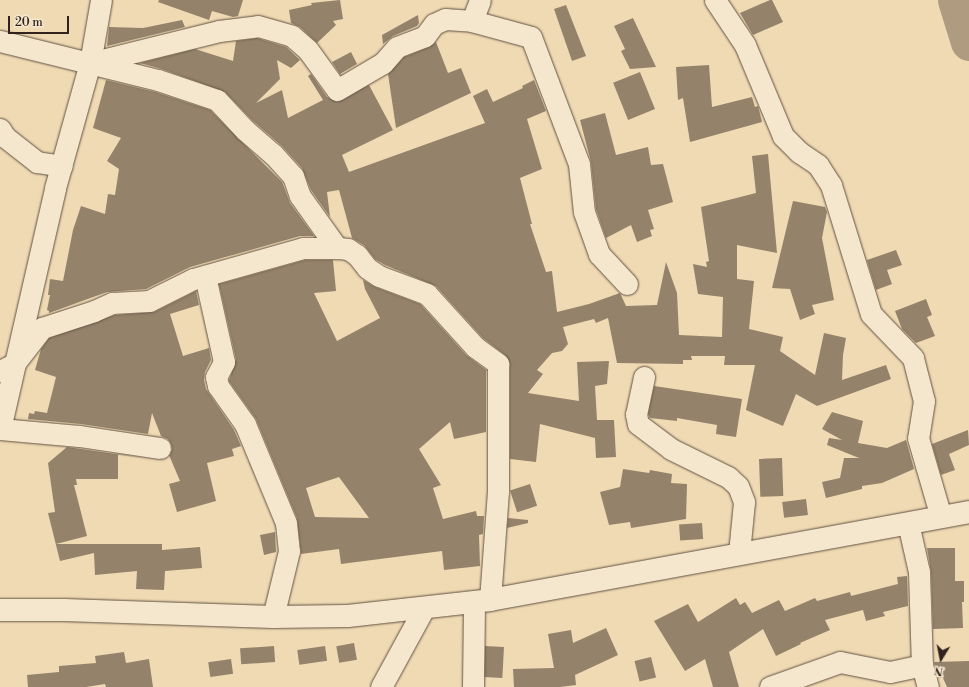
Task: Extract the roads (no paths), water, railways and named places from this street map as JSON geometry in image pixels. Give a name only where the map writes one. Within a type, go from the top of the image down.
[{"type":"street","points":[[101,0],[90,63],[7,368],[0,429],[79,436],[160,448]]},
{"type":"street","points":[[472,21],[480,0]]},
{"type":"street","points":[[715,0],[745,45],[783,136],[799,152],[818,165],[831,184],[871,314],[913,358],[924,401],[918,438],[941,517]]},
{"type":"street","points":[[90,63],[219,31],[258,26],[292,36],[308,50],[337,90],[383,63],[397,48],[425,36],[434,24],[445,19],[472,21],[531,37],[579,164],[584,212],[599,254],[627,284]]},
{"type":"street","points":[[0,41],[158,80],[217,100],[244,130],[273,154],[293,176],[300,196],[337,248]]},
{"type":"street","points":[[0,129],[5,137],[37,162],[62,166]]},
{"type":"street","points":[[7,368],[42,328],[112,303],[149,301],[179,286],[205,276],[302,248],[348,249],[357,255],[367,268],[379,276],[427,294],[475,347],[498,364],[498,491],[482,600],[473,687]]},
{"type":"street","points":[[205,276],[224,362],[216,377],[218,386],[245,424],[286,523],[289,551],[273,617]]},
{"type":"street","points":[[644,377],[636,414],[638,424],[671,450],[728,477],[738,486],[744,502],[739,553]]},
{"type":"street","points":[[0,610],[64,610],[273,617],[348,616],[482,600],[969,512]]},
{"type":"street","points":[[908,523],[919,572],[922,665],[928,687]]},
{"type":"street","points":[[381,687],[424,608]]},
{"type":"street","points":[[770,687],[840,662],[890,672],[922,665]]},
{"type":"waterway","points":[[956,0],[969,42]]}]
